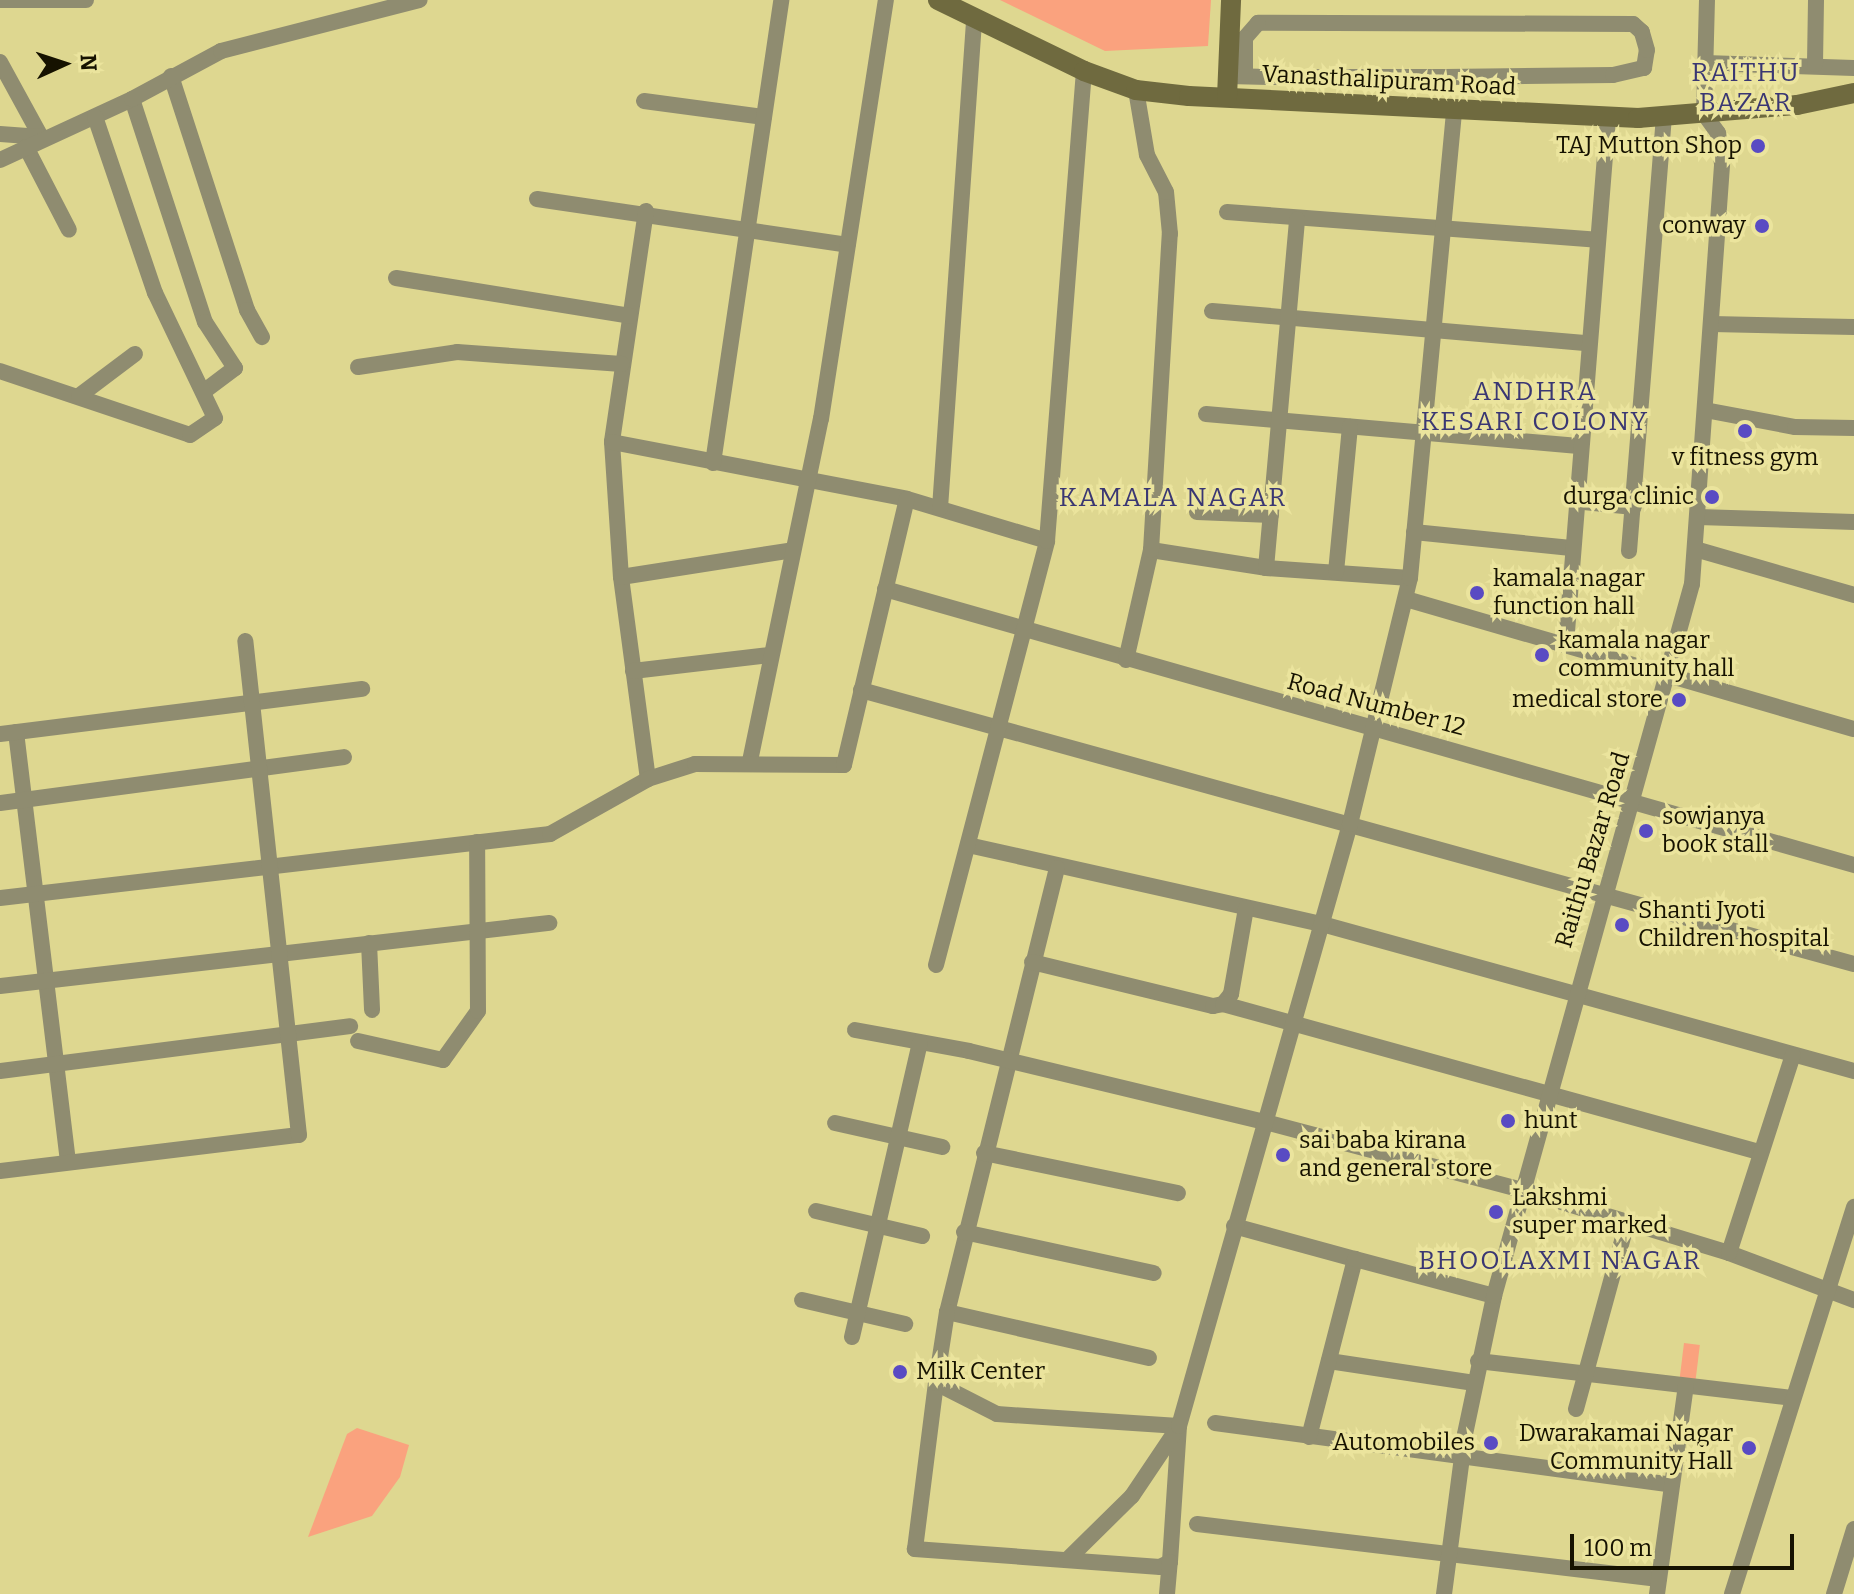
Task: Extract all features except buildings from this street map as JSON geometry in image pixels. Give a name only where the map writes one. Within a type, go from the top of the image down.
[{"type":"street","points":[[0,0],[86,0]]},
{"type":"street","points":[[0,160],[41,137],[132,99],[221,51],[420,0]]},
{"type":"street","points":[[713,463],[781,0]]},
{"type":"street","points":[[750,761],[808,480],[886,0]]},
{"type":"street","name":"Vanasthalipuram Road","points":[[938,0],[1084,71],[1136,90],[1454,112],[1608,118],[1664,117],[1797,105],[1854,93]]},
{"type":"street","points":[[1231,0],[1237,76]]},
{"type":"street","points":[[1704,114],[1707,0]]},
{"type":"street","points":[[1815,64],[1816,0]]},
{"type":"street","points":[[940,508],[974,19]]},
{"type":"street","points":[[1227,97],[1237,76],[1245,38],[1258,23],[1633,24],[1639,27],[1647,50],[1641,70],[1613,75],[1237,76]]},
{"type":"street","points":[[1705,63],[1815,64],[1854,68]]},
{"type":"street","points":[[2,69],[41,137]]},
{"type":"street","points":[[936,965],[1047,541],[1084,71]]},
{"type":"street","points":[[171,76],[247,310],[262,337]]},
{"type":"street","points":[[1126,660],[1151,550],[1170,234],[1166,192],[1147,155],[1136,90]]},
{"type":"street","points":[[132,99],[205,322],[235,368],[205,391]]},
{"type":"street","points":[[644,101],[764,117]]},
{"type":"street","points":[[1167,1594],[1179,1426],[1350,824],[1371,728],[1406,599],[1430,328],[1454,112]]},
{"type":"street","name":"Raithu Bazar Road","points":[[1444,1594],[1478,1361],[1575,993],[1635,800],[1692,584],[1722,164],[1718,133],[1704,114]]},
{"type":"street","points":[[0,371],[190,435],[215,418],[205,391],[155,293],[95,117]]},
{"type":"street","points":[[1629,551],[1664,117]]},
{"type":"street","points":[[1566,644],[1574,501],[1608,118]]},
{"type":"street","points":[[0,134],[41,137]]},
{"type":"street","points":[[26,147],[69,230]]},
{"type":"street","points":[[537,199],[646,211],[848,245]]},
{"type":"street","points":[[646,211],[612,442],[621,577],[648,779]]},
{"type":"street","points":[[1227,212],[1441,231],[1597,240]]},
{"type":"street","points":[[1266,568],[1297,219]]},
{"type":"street","points":[[396,278],[630,316]]},
{"type":"street","points":[[1212,311],[1288,314],[1588,343]]},
{"type":"street","points":[[1712,324],[1854,327]]},
{"type":"street","points":[[358,367],[457,352],[622,364]]},
{"type":"street","points":[[79,396],[135,354]]},
{"type":"street","points":[[1705,410],[1795,427],[1854,428]]},
{"type":"street","points":[[1206,414],[1279,417],[1350,427],[1579,446]]},
{"type":"street","points":[[1336,572],[1350,427]]},
{"type":"street","points":[[612,442],[907,499],[1047,541]]},
{"type":"street","points":[[0,898],[550,834],[648,779],[695,764],[750,761],[844,765],[907,499]]},
{"type":"street","points":[[1574,501],[1634,507]]},
{"type":"street","points":[[1197,512],[1271,515]]},
{"type":"street","points":[[1698,517],[1854,522]]},
{"type":"street","points":[[1414,532],[1571,548]]},
{"type":"street","points":[[1695,549],[1854,595]]},
{"type":"street","points":[[621,577],[793,550]]},
{"type":"street","points":[[1151,550],[1266,568],[1410,578]]},
{"type":"street","name":"Road Number 12","points":[[885,589],[1126,660],[1635,800],[1854,865]]},
{"type":"street","points":[[1406,599],[1854,729]]},
{"type":"street","points":[[0,1171],[299,1135],[272,865],[245,641]]},
{"type":"street","points":[[633,671],[770,655]]},
{"type":"street","points":[[68,1161],[24,800],[8,733],[362,689]]},
{"type":"street","points":[[861,690],[1854,964]]},
{"type":"street","points":[[0,803],[344,757]]},
{"type":"street","points":[[358,1041],[443,1060],[478,1011],[474,931],[477,842]]},
{"type":"street","points":[[968,845],[1057,868],[1322,924],[1854,1071]]},
{"type":"street","points":[[1057,868],[1006,1061],[947,1312],[915,1549],[1160,1567],[1170,1562]]},
{"type":"street","points":[[1223,1004],[1231,994],[1246,908]]},
{"type":"street","points":[[0,986],[549,923]]},
{"type":"street","points":[[369,943],[372,1010]]},
{"type":"street","points":[[1032,962],[1213,1006],[1223,1004],[1293,1021],[1547,1095],[1759,1152]]},
{"type":"street","points":[[0,1071],[350,1026]]},
{"type":"street","points":[[855,1030],[1006,1061],[1265,1122],[1522,1190],[1729,1253],[1854,1300]]},
{"type":"street","points":[[852,1337],[920,1043]]},
{"type":"street","points":[[1729,1253],[1759,1152],[1793,1055]]},
{"type":"street","points":[[835,1123],[942,1147]]},
{"type":"street","points":[[984,1153],[1178,1193]]},
{"type":"street","points":[[1732,1594],[1854,1207]]},
{"type":"street","points":[[816,1211],[922,1236]]},
{"type":"street","points":[[1576,1409],[1583,1374],[1627,1222]]},
{"type":"street","points":[[1234,1226],[1494,1296]]},
{"type":"street","points":[[964,1232],[1154,1273]]},
{"type":"street","points":[[1309,1437],[1355,1259]]},
{"type":"street","points":[[802,1300],[905,1324]]},
{"type":"street","points":[[947,1312],[1149,1358]]},
{"type":"street","points":[[1329,1361],[1474,1383]]},
{"type":"street","points":[[1478,1361],[1792,1398]]},
{"type":"street","points":[[936,1383],[997,1414],[1179,1426]]},
{"type":"street","points":[[1197,1524],[1449,1554],[1658,1587],[1686,1386]]},
{"type":"street","points":[[1215,1423],[1671,1485]]},
{"type":"street","points":[[1067,1560],[1132,1496],[1179,1426]]},
{"type":"street","points":[[1834,1594],[1854,1529]]},
{"type":"shaded area","points":[[1000,0],[1211,0],[1208,46],[1105,51]]},
{"type":"shaded area","points":[[1684,1343],[1700,1345],[1695,1383],[1679,1381]]},
{"type":"shaded area","points":[[357,1428],[409,1445],[400,1477],[372,1516],[308,1537],[347,1434]]},
{"type":"place","name":"TAJ Mutton Shop","points":[[1758,146]]},
{"type":"place","name":"conway","points":[[1762,226]]},
{"type":"place","name":"v fitness gym","points":[[1745,431]]},
{"type":"place","name":"durga clinic","points":[[1712,497]]},
{"type":"place","name":"kamala nagar function hall","points":[[1477,593]]},
{"type":"place","name":"kamala nagar community hall","points":[[1542,655]]},
{"type":"place","name":"medical store","points":[[1679,700]]},
{"type":"place","name":"sowjanya book stall","points":[[1646,831]]},
{"type":"place","name":"Shanti Jyoti Children hospital","points":[[1622,925]]},
{"type":"place","name":"hunt","points":[[1508,1121]]},
{"type":"place","name":"sai baba kirana and general store","points":[[1283,1155]]},
{"type":"place","name":"Lakshmi super marked","points":[[1496,1212]]},
{"type":"place","name":"Milk Center","points":[[900,1372]]},
{"type":"place","name":"Automobiles","points":[[1491,1443]]},
{"type":"place","name":"Dwarakamai Nagar Community Hall","points":[[1749,1448]]},
{"type":"district","name":"RAITHU BAZAR","points":[[1746,88]]},
{"type":"district","name":"ANDHRA KESARI COLONY","points":[[1535,407]]},
{"type":"district","name":"KAMALA NAGAR","points":[[1173,498]]},
{"type":"district","name":"BHOOLAXMI NAGAR","points":[[1560,1261]]}]
